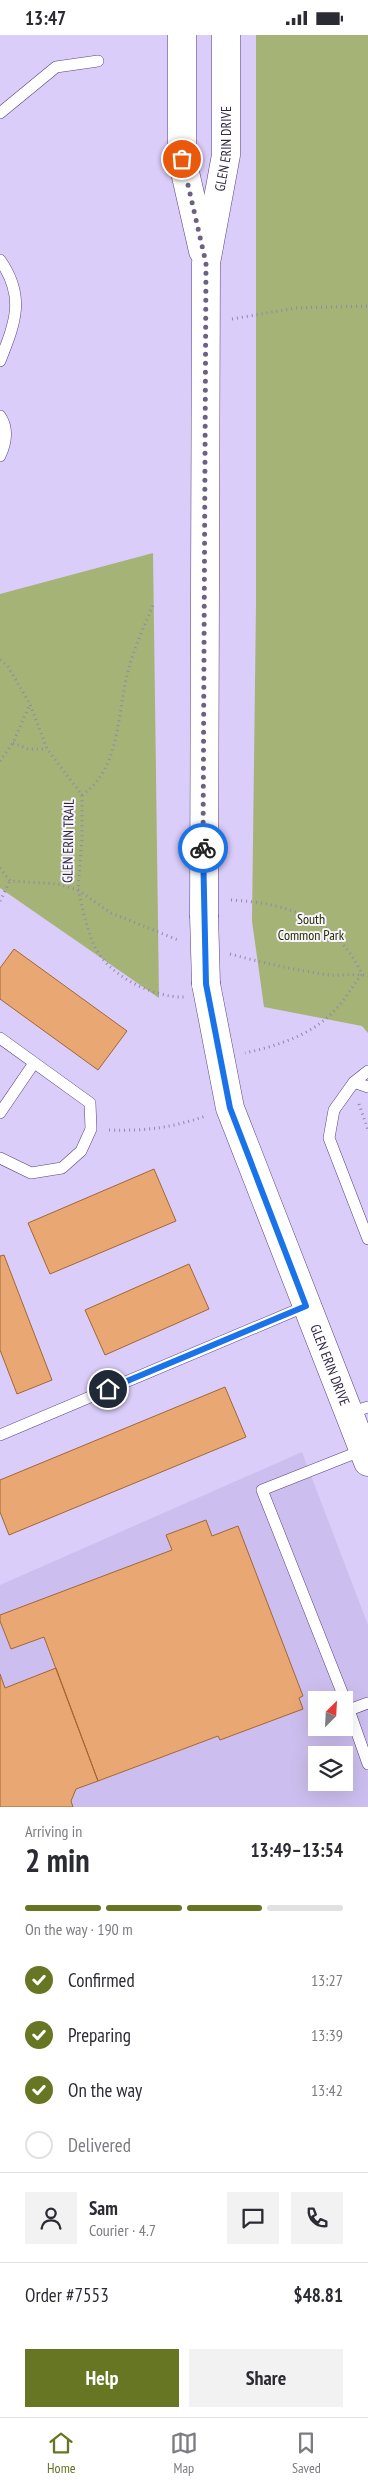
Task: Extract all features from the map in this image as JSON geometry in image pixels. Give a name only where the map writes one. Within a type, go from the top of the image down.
[{"type":"street","name":"GLEN ERIN DRIVE","points":[[182,35],[182,159],[206,263]]},
{"type":"street","name":"GLEN ERIN DRIVE","points":[[226,35],[226,155],[206,263],[203,907],[207,991],[230,1108],[306,1306],[359,1410],[366,1453]]},
{"type":"lane","points":[[0,113],[56,67],[98,61]]},
{"type":"lane","points":[[0,260],[12,282],[17,309],[0,361]]},
{"type":"lane","points":[[0,416],[6,433],[4,447],[0,456]]},
{"type":"lane","points":[[0,1038],[90,1103],[91,1129],[81,1151],[62,1168],[31,1173],[0,1158]]},
{"type":"lane","points":[[0,1113],[34,1063]]},
{"type":"lane","points":[[368,1071],[354,1083],[334,1110],[329,1138],[368,1239]]},
{"type":"lane","points":[[354,1083],[368,1087]]},
{"type":"lane","points":[[0,1435],[306,1306]]},
{"type":"lane","points":[[341,1691],[262,1490],[366,1453]]},
{"type":"lane","points":[[353,1709],[368,1703]]},
{"type":"lane","points":[[353,1721],[368,1764]]},
{"type":"path","points":[[205,324],[296,308],[368,307]]},
{"type":"path","points":[[82,795],[95,786],[110,758],[130,662],[154,603]]},
{"type":"path","name":"GLEN ERIN TRAIL","points":[[0,660],[7,665],[30,704],[47,749],[82,795],[82,839],[78,890],[111,913],[180,941]]},
{"type":"path","points":[[0,761],[13,743],[30,704]]},
{"type":"path","points":[[13,743],[28,749],[47,749]]},
{"type":"path","points":[[0,868],[10,881],[58,884],[78,890],[94,947],[126,979],[146,990],[169,997],[207,991]]},
{"type":"path","points":[[0,901],[10,881]]},
{"type":"path","points":[[203,907],[277,905],[309,918],[336,937],[354,957],[362,974]]},
{"type":"path","points":[[224,953],[287,969],[346,977],[362,974],[368,976]]},
{"type":"path","points":[[220,1059],[267,1048],[304,1034],[333,1012],[362,974]]},
{"type":"path","points":[[91,1129],[146,1131],[180,1125],[230,1108]]},
{"type":"shaded area","points":[[302,1452],[368,1625],[368,1807],[0,1807],[0,1585]]},
{"type":"green space","name":"South Common Park","points":[[256,35],[368,35],[368,1033],[362,1026],[264,1007],[252,921],[256,604]]},
{"type":"green space","points":[[153,553],[159,998],[0,888],[0,594]]},
{"type":"building","points":[[14,949],[127,1031],[98,1070],[0,999],[0,968]]},
{"type":"building","points":[[154,1169],[176,1221],[50,1274],[28,1223]]},
{"type":"building","points":[[4,1255],[52,1380],[17,1394],[0,1350],[0,1256]]},
{"type":"building","points":[[189,1264],[209,1309],[105,1355],[85,1310]]},
{"type":"building","points":[[225,1387],[246,1437],[9,1535],[0,1512],[0,1480]]},
{"type":"building","points":[[206,1520],[212,1536],[238,1526],[303,1696],[299,1698],[303,1709],[220,1740],[218,1736],[98,1781],[44,1637],[11,1649],[0,1621],[0,1615],[172,1550],[166,1535]]},
{"type":"building","points":[[56,1668],[98,1781],[76,1789],[71,1801],[73,1807],[0,1807],[0,1674],[5,1688]]},
{"type":"way so far","points":[[182,159],[206,263],[203,848]]},
{"type":"route","points":[[108,1389],[306,1306],[230,1108],[206,984],[202,898],[203,848]]}]
